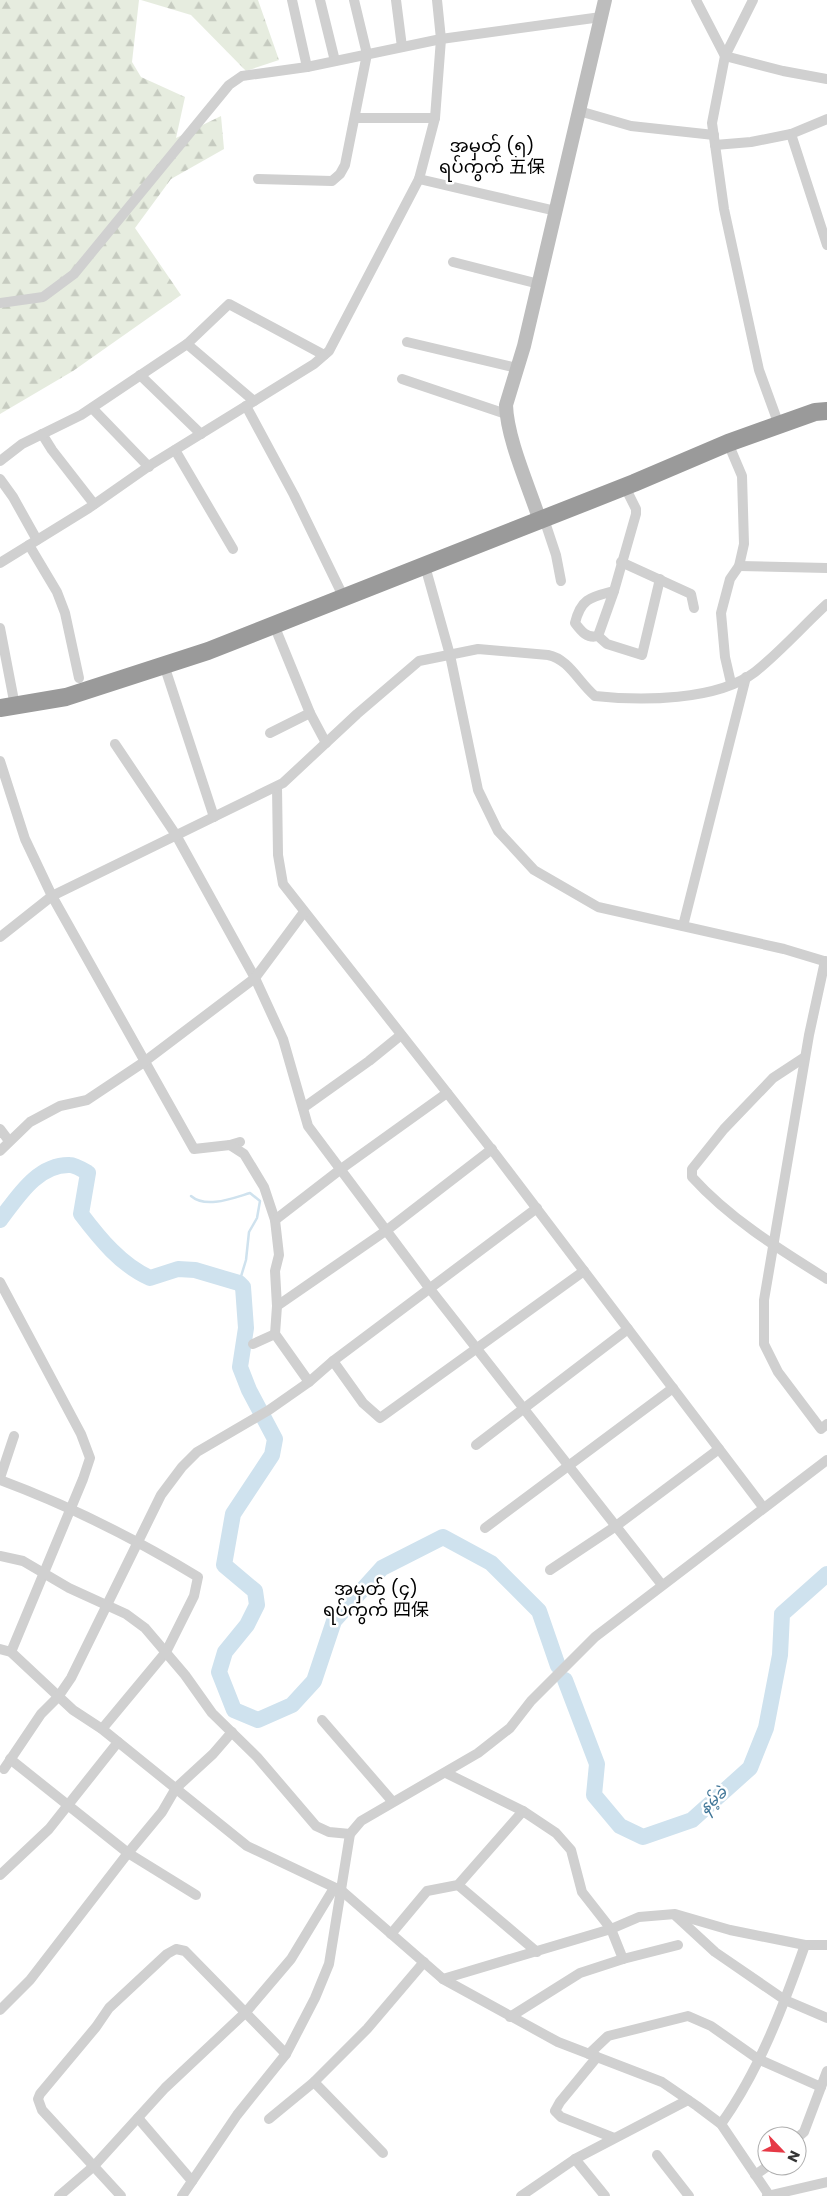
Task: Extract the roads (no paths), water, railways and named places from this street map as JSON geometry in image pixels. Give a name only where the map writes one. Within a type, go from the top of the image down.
[{"type":"highway","points":[[7,707],[66,697],[208,651],[625,487],[728,443],[816,412],[827,411]]},
{"type":"street","points":[[292,0],[307,66]]},
{"type":"street","points":[[320,0],[335,61]]},
{"type":"street","points":[[258,179],[332,181],[346,165],[356,118],[366,54],[354,0]]},
{"type":"street","points":[[396,0],[402,47]]},
{"type":"street","points":[[0,563],[329,351],[419,179],[435,118],[441,39],[437,0]]},
{"type":"street","points":[[561,581],[556,555],[506,414],[507,396],[524,346],[606,0]]},
{"type":"street","points":[[696,0],[725,56],[783,71],[827,79]]},
{"type":"street","points":[[753,0],[725,56],[712,122],[724,209],[759,370],[780,425]]},
{"type":"street","points":[[0,303],[43,297],[74,274],[229,85],[242,76],[335,61],[441,39],[602,17]]},
{"type":"street","points":[[579,111],[631,126],[714,140],[751,142],[791,134],[827,119]]},
{"type":"street","points":[[356,118],[435,118]]},
{"type":"street","points":[[791,134],[827,245]]},
{"type":"street","points":[[419,179],[556,211]]},
{"type":"street","points":[[453,262],[539,284]]},
{"type":"street","points":[[0,461],[22,444],[92,408],[187,344],[229,304],[324,355]]},
{"type":"street","points":[[407,342],[517,368]]},
{"type":"street","points":[[187,344],[250,403],[344,598]]},
{"type":"street","points":[[140,375],[201,434]]},
{"type":"street","points":[[402,379],[506,414]]},
{"type":"street","points":[[92,408],[148,466]]},
{"type":"street","points":[[42,434],[52,450],[94,504]]},
{"type":"street","points":[[728,443],[742,476],[744,544],[739,566],[730,579],[721,613],[725,657],[732,683]]},
{"type":"street","points":[[175,450],[233,549]]},
{"type":"street","points":[[0,479],[13,497],[60,599],[70,633],[79,678]]},
{"type":"street","points":[[598,636],[614,592],[636,514],[636,509],[625,487]]},
{"type":"street","points":[[621,562],[660,578],[691,594],[694,608]]},
{"type":"street","points":[[425,566],[450,655],[478,790],[498,831],[534,870],[598,907],[784,949],[826,962],[805,1057],[775,1246],[764,1300],[764,1344],[778,1372],[820,1429],[827,1424]]},
{"type":"street","points":[[739,566],[827,568]]},
{"type":"street","points":[[598,636],[607,644],[640,655],[643,654],[660,578]]},
{"type":"street","points":[[598,636],[592,637],[584,634],[574,623],[577,613],[581,604],[588,600],[614,592]]},
{"type":"street","points":[[0,937],[52,896],[284,784],[326,743],[419,661],[478,649],[556,656],[586,689],[595,696],[679,697],[705,692],[732,683],[754,672],[827,604]]},
{"type":"street","points":[[274,625],[310,713],[326,743]]},
{"type":"street","points":[[0,628],[7,707]]},
{"type":"street","points":[[164,665],[214,817]]},
{"type":"street","points":[[683,926],[746,677]]},
{"type":"street","points":[[270,733],[310,713]]},
{"type":"street","points":[[115,744],[176,835],[255,978],[283,1039],[308,1126],[476,1348],[662,1585]]},
{"type":"street","points":[[0,761],[25,839],[52,896],[194,1149],[235,1144],[244,1154],[264,1187],[275,1220],[279,1255],[276,1271],[277,1306],[275,1334],[309,1382]]},
{"type":"street","points":[[277,787],[278,855],[283,884],[492,1149],[763,1507]]},
{"type":"street","points":[[0,1151],[30,1122],[60,1106],[86,1100],[144,1062],[255,978],[304,912]]},
{"type":"street","points":[[303,1108],[369,1061],[401,1035]]},
{"type":"street","points":[[805,1057],[773,1078],[724,1129],[692,1169],[692,1177],[711,1198],[775,1246],[827,1279]]},
{"type":"street","points":[[275,1220],[341,1169],[447,1093]]},
{"type":"street","points":[[0,1129],[9,1141]]},
{"type":"street","points":[[277,1306],[387,1230],[492,1149]]},
{"type":"street","points":[[4,1769],[41,1714],[58,1697],[71,1678],[161,1495],[182,1467],[197,1452],[269,1410],[309,1382],[332,1361],[536,1208]]},
{"type":"street","points":[[332,1361],[363,1403],[380,1418],[584,1272]]},
{"type":"street","points":[[0,1282],[81,1434],[90,1458],[11,1652]]},
{"type":"street","points":[[476,1445],[628,1329]]},
{"type":"street","points":[[253,1344],[275,1334]]},
{"type":"street","points":[[485,1528],[673,1388]]},
{"type":"street","points":[[14,1436],[0,1479],[71,1508],[138,1541],[198,1577],[194,1596],[166,1652],[102,1729]]},
{"type":"street","points":[[550,1570],[616,1526],[719,1449]]},
{"type":"street","points":[[182,2196],[237,2115],[286,2054],[315,1998],[329,1964],[338,1890],[350,1834],[361,1821],[392,1801],[446,1773],[478,1753],[510,1728],[531,1701],[595,1636],[827,1460]]},
{"type":"street","points":[[0,1556],[23,1561],[68,1588],[126,1614],[145,1628],[166,1652],[212,1713],[257,1757],[316,1826],[329,1832],[350,1834]]},
{"type":"street","points":[[0,1649],[11,1652],[73,1710],[102,1729],[247,1846],[338,1890],[443,1979],[558,2042],[662,2082],[688,2100],[720,2124],[768,2196],[827,2182]]},
{"type":"street","points":[[322,1720],[392,1801]]},
{"type":"street","points":[[0,2010],[30,1980],[162,1812],[176,1788],[213,1754],[232,1732]]},
{"type":"street","points":[[0,1874],[50,1829],[118,1742]]},
{"type":"street","points":[[10,1759],[128,1853],[196,1895]]},
{"type":"street","points":[[446,1773],[523,1811],[556,1832],[572,1850],[582,1892],[611,1929],[623,1959]]},
{"type":"street","points":[[391,1934],[428,1891],[458,1884],[523,1811]]},
{"type":"street","points":[[458,1884],[537,1952]]},
{"type":"street","points":[[59,2196],[94,2166],[165,2088],[246,2012],[291,1958],[338,1890]]},
{"type":"street","points":[[675,1914],[714,1952],[785,2000],[827,2018]]},
{"type":"street","points":[[443,1979],[611,1929],[640,1917],[675,1914],[730,1930],[805,1945],[827,1945]]},
{"type":"street","points":[[720,2124],[739,2099],[758,2059],[785,2000],[805,1945]]},
{"type":"street","points":[[510,2017],[580,1973],[623,1959],[678,1946]]},
{"type":"street","points":[[121,2196],[42,2110],[38,2099],[109,2008],[167,1954],[176,1949],[185,1951],[286,2054]]},
{"type":"street","points":[[269,2119],[314,2082],[368,2029],[424,1962]]},
{"type":"street","points":[[614,2138],[560,2117],[555,2111],[608,2036],[688,2016],[711,2026],[758,2059],[821,2087]]},
{"type":"street","points":[[806,2126],[827,2071]]},
{"type":"street","points":[[314,2082],[383,2153]]},
{"type":"street","points":[[521,2196],[575,2159],[688,2100]]},
{"type":"street","points":[[138,2118],[192,2182]]},
{"type":"street","points":[[657,2155],[689,2196]]},
{"type":"street","points":[[575,2159],[605,2196]]},
{"type":"waterway","points":[[0,1220],[21,1193],[38,1176],[58,1166],[74,1166],[88,1173],[81,1214],[120,1259],[139,1273],[150,1278],[178,1269],[195,1270],[239,1283],[243,1287],[246,1328],[240,1367],[249,1390],[275,1439],[272,1455],[233,1514],[224,1565],[255,1591],[257,1605],[247,1625],[225,1652],[219,1672],[234,1710],[258,1720],[292,1705],[314,1681],[334,1621],[382,1568],[443,1537],[491,1563],[539,1611],[558,1666]]},
{"type":"waterway","points":[[191,1196],[197,1200],[212,1202],[228,1200],[250,1193],[260,1201],[257,1218],[249,1232],[246,1260],[239,1283]]},
{"type":"waterway","name":"နမ့်ခဲ","points":[[565,1680],[597,1764],[594,1795],[620,1826],[643,1837],[692,1820],[750,1768],[766,1728],[780,1655],[782,1614],[827,1574]]},
{"type":"district","name":"အမှတ် (၅) ရပ်ကွက် 五保","points":[[492,155]]},
{"type":"district","name":"အမှတ် (၄) ရပ်ကွက် 四保","points":[[376,1598]]}]
